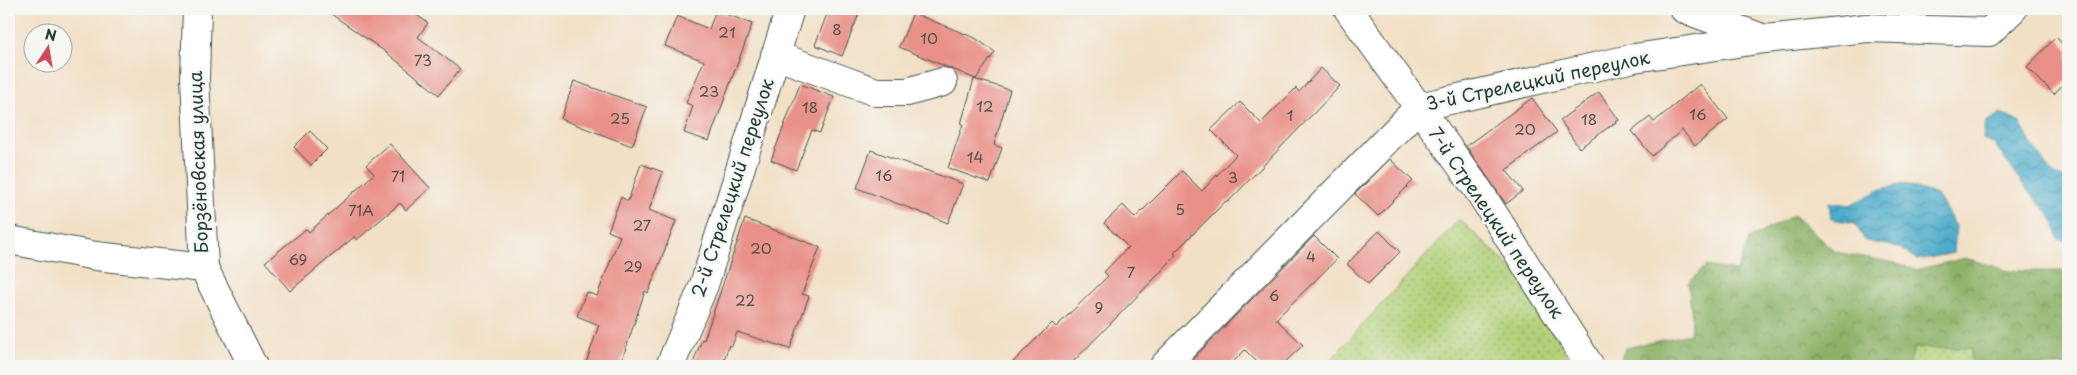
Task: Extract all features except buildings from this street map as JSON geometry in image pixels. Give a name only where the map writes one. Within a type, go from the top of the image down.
[{"type":"street","name":"Борзёновская улица","points":[[9,240],[96,256],[204,268],[195,78],[197,9]]},
{"type":"street","name":"2-й Стрелецкий переулок","points":[[670,366],[704,285],[790,9]]},
{"type":"street","name":"7-й Стрелецкий переулок","points":[[1348,9],[1479,191],[1590,366]]},
{"type":"street","points":[[1684,9],[1765,39]]},
{"type":"street","name":"3-й Стрелецкий переулок","points":[[1164,366],[1418,107],[1634,58],[1765,39],[1867,28],[1989,32],[2013,9]]},
{"type":"street","points":[[775,55],[876,92],[907,92],[943,82]]},
{"type":"street","points":[[204,268],[254,366]]},
{"type":"green space","points":[[1794,215],[1836,252],[1895,263],[1916,270],[1965,258],[2009,271],[2068,271],[2068,366],[1971,366],[1971,348],[1914,348],[1909,366],[1619,366],[1625,348],[1690,334],[1692,318],[1688,283],[1706,266],[1737,271],[1749,239]]},
{"type":"green space","points":[[1459,219],[1518,274],[1574,366],[1325,366]]},
{"type":"green space","points":[[1914,348],[1972,348],[1971,366],[1909,366]]},
{"type":"water","points":[[2001,113],[2019,121],[2033,147],[2053,174],[2068,181],[2068,241],[2058,239],[2054,222],[2049,214],[2024,186],[1995,145],[1983,139],[1986,122]]},
{"type":"water","points":[[1905,184],[1937,195],[1956,226],[1954,253],[1918,260],[1898,247],[1865,241],[1855,223],[1831,219],[1829,202],[1850,205],[1881,189]]}]
